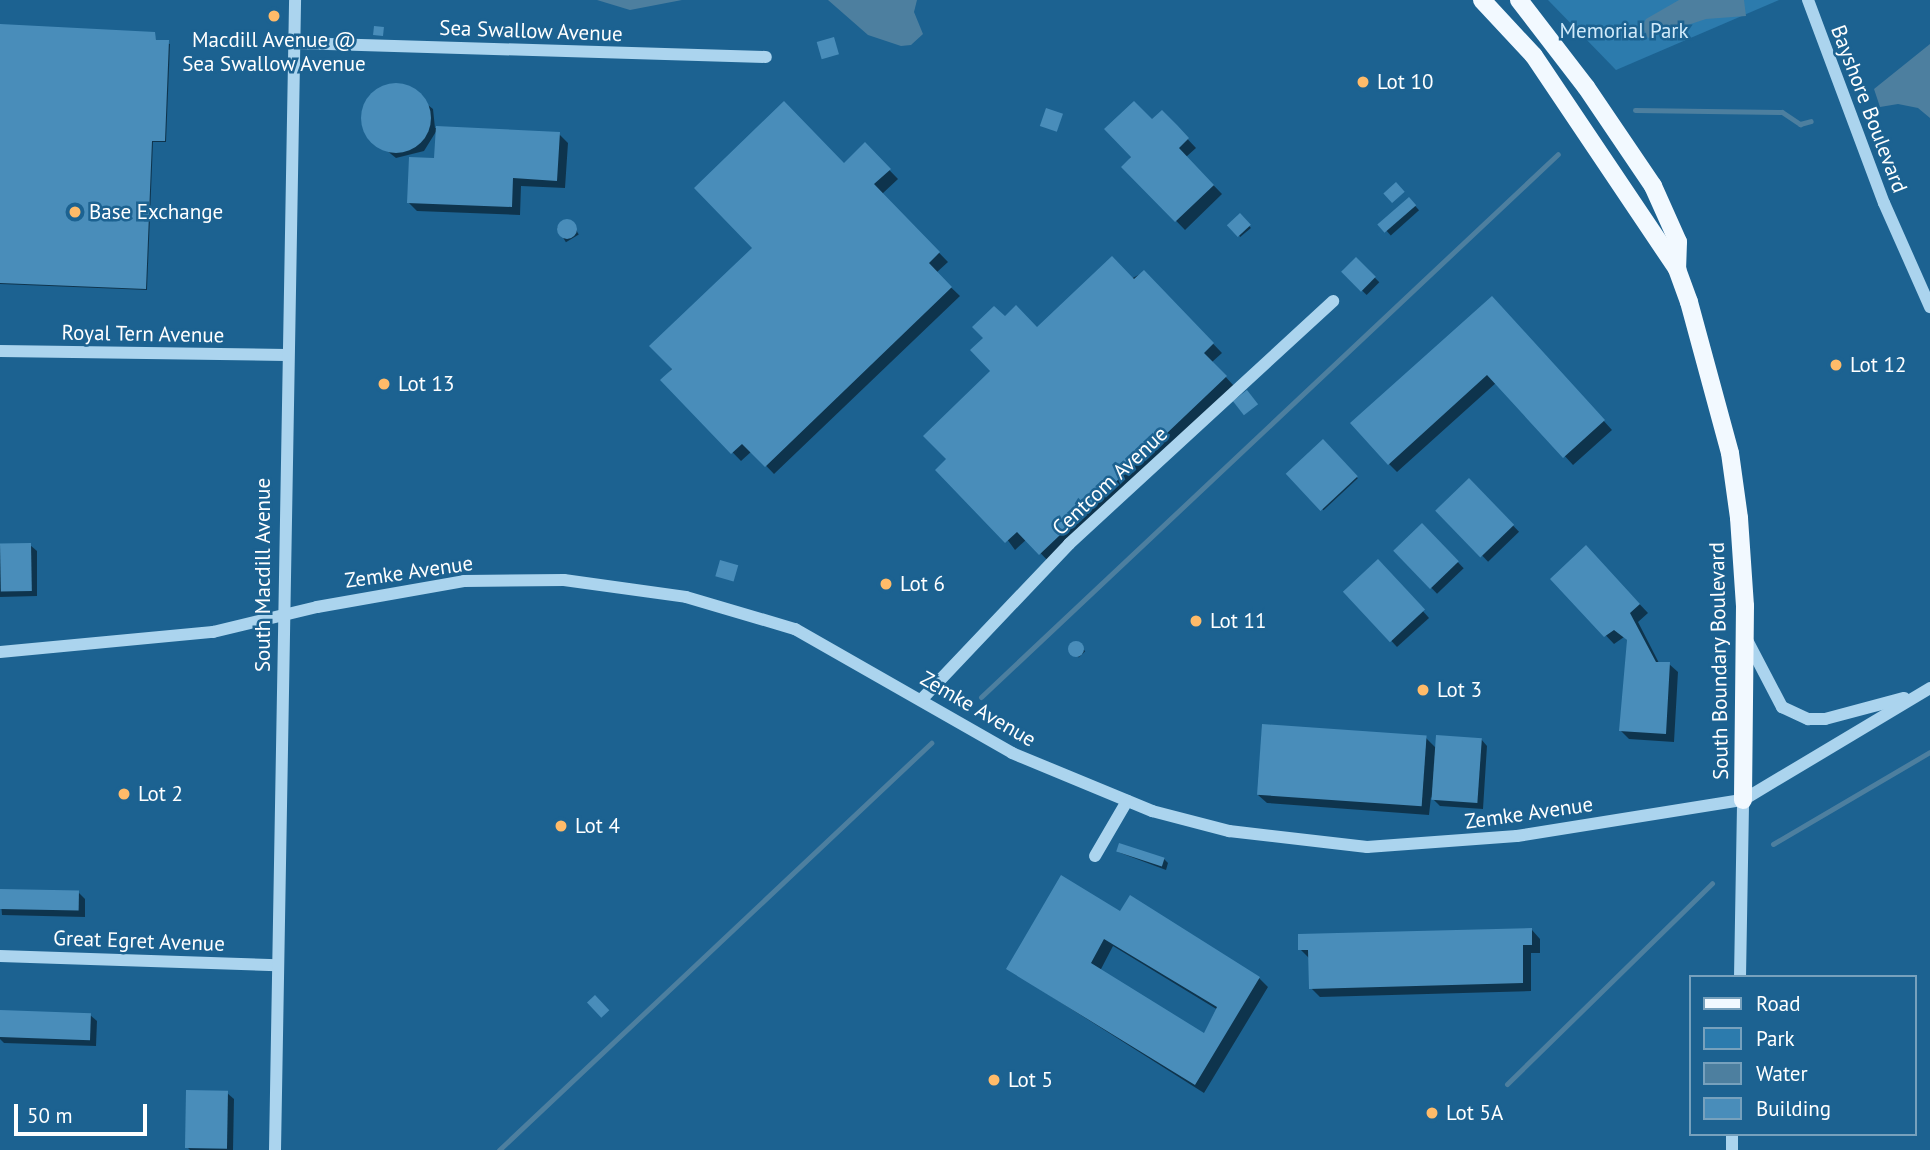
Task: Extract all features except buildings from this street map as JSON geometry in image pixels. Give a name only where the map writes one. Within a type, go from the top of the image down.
[{"type":"main road","name":"South Boundary Boulevard","points":[[1482,0],[1534,56],[1677,269],[1730,453],[1739,518],[1745,637],[1743,800]]},
{"type":"main road","name":"South Boundary Boulevard","points":[[1519,0],[1586,87],[1653,186],[1678,242],[1677,269]]},
{"type":"street","name":"South Macdill Avenue","points":[[275,1150],[286,355],[295,0]]},
{"type":"street","name":"Bayshore Boulevard","points":[[1808,0],[1884,203],[1930,307]]},
{"type":"street","name":"Sea Swallow Avenue","points":[[295,43],[766,57]]},
{"type":"street","name":"Centcom Avenue","points":[[922,699],[1069,544],[1333,301]]},
{"type":"street","name":"Royal Tern Avenue","points":[[0,351],[286,355]]},
{"type":"street","name":"Zemke Avenue","points":[[0,652],[213,632],[283,614],[464,580],[564,580],[687,597],[795,629],[922,699],[1012,753],[1127,802],[1229,831],[1367,847],[1517,836],[1743,800],[1930,688]]},
{"type":"street","name":"Zemke Avenue","points":[[1745,637],[1782,706],[1808,719],[1825,719],[1918,695]]},
{"type":"street","name":"South Boundary Boulevard","points":[[1740,975],[1743,800]]},
{"type":"street","points":[[1095,856],[1127,802]]},
{"type":"street","name":"Great Egret Avenue","points":[[0,956],[277,965]]},
{"type":"green space","name":"Memorial Park","points":[[1548,0],[1779,0],[1616,70]]},
{"type":"water","points":[[597,0],[682,0],[630,10]]},
{"type":"water","points":[[828,0],[917,0],[914,12],[923,34],[911,45],[901,46],[868,35]]},
{"type":"water","points":[[1679,0],[1744,0],[1746,16],[1706,19],[1648,38],[1642,26],[1646,19]]},
{"type":"water","points":[[1930,44],[1930,118],[1918,108],[1898,104],[1880,107],[1874,89]]},
{"type":"waterway","points":[[1635,110],[1782,112],[1800,124],[1811,121]]},
{"type":"waterway","points":[[981,697],[1558,154]]},
{"type":"waterway","points":[[499,1150],[931,743]]},
{"type":"waterway","points":[[1773,844],[1930,752]]},
{"type":"waterway","points":[[1507,1084],[1712,883]]},
{"type":"place","name":"Macdill Avenue @ Sea Swallow Avenue","points":[[274,16]]},
{"type":"place","name":"Lot 10","points":[[1363,82]]},
{"type":"place","name":"Base Exchange","points":[[75,212]]},
{"type":"place","name":"Lot 12","points":[[1836,365]]},
{"type":"place","name":"Lot 13","points":[[384,384]]},
{"type":"place","name":"Lot 6","points":[[886,584]]},
{"type":"place","name":"Lot 11","points":[[1196,621]]},
{"type":"place","name":"Lot 3","points":[[1423,690]]},
{"type":"place","name":"Lot 2","points":[[124,794]]},
{"type":"place","name":"Lot 4","points":[[561,826]]},
{"type":"place","name":"Lot 5","points":[[994,1080]]},
{"type":"place","name":"Lot 5A","points":[[1432,1113]]}]
